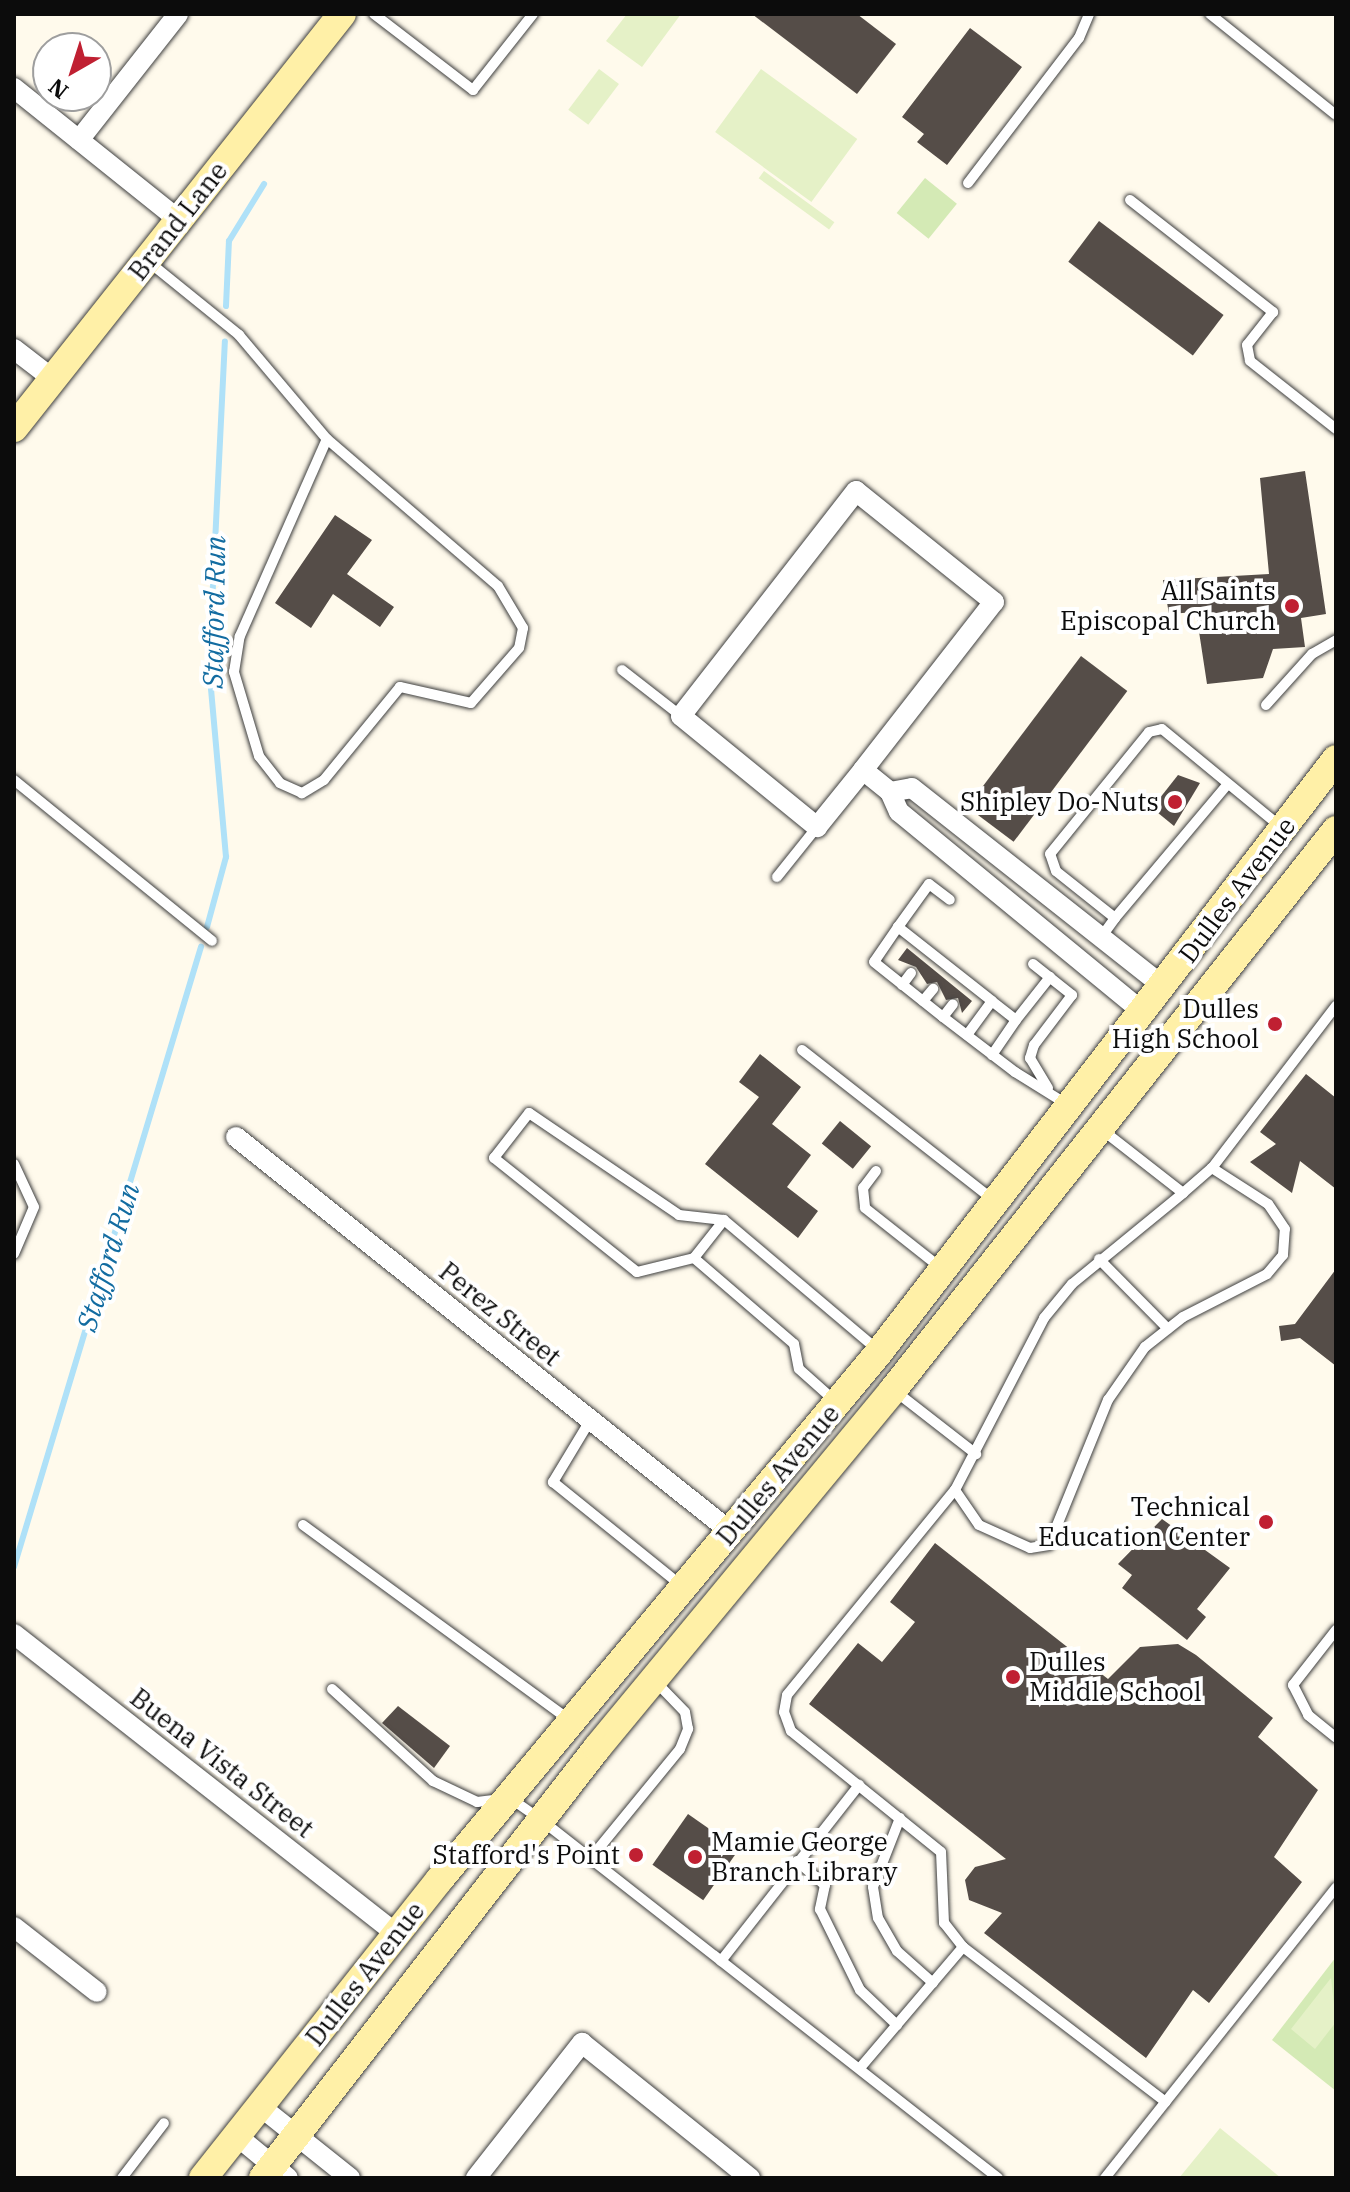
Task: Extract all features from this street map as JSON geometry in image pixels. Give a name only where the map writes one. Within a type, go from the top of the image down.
[{"type":"main road","name":"Brand Lane","points":[[14,428],[342,14]]},
{"type":"main road","name":"Dulles Avenue","points":[[203,2178],[396,1934],[880,1351],[1144,1013],[1336,759]]},
{"type":"main road","name":"Dulles Avenue","points":[[274,2174],[296,2135],[540,1819],[893,1390],[1336,830]]},
{"type":"main road","points":[[654,1680],[661,1645],[726,1566],[731,1532]]},
{"type":"street","points":[[79,140],[178,14]]},
{"type":"street","points":[[14,88],[179,220]]},
{"type":"street","points":[[14,349],[53,379]]},
{"type":"street","points":[[856,491],[994,602],[863,770],[817,827],[681,716],[856,491]]},
{"type":"street","points":[[863,770],[890,792],[899,812],[1144,1013]]},
{"type":"street","points":[[890,792],[912,788],[1164,987]]},
{"type":"street","name":"Perez Street","points":[[236,1137],[731,1532]]},
{"type":"street","name":"Buena Vista Street","points":[[14,1634],[396,1934]]},
{"type":"street","points":[[14,1927],[97,1992]]},
{"type":"street","points":[[476,2178],[582,2043],[750,2178]]},
{"type":"street","points":[[261,2107],[350,2178]]},
{"type":"street","points":[[237,2136],[274,2174]]},
{"type":"lane","points":[[374,14],[473,90],[533,14]]},
{"type":"lane","points":[[968,183],[1079,38],[1089,14]]},
{"type":"lane","points":[[1210,14],[1336,115]]},
{"type":"lane","points":[[1130,200],[1273,312],[1247,345],[1250,361],[1336,429]]},
{"type":"lane","points":[[147,261],[239,335],[327,439],[498,586],[524,639],[471,703],[411,686],[389,694],[324,780],[302,793],[280,783],[259,756],[234,672],[240,636],[327,439]]},
{"type":"lane","points":[[1266,705],[1312,654],[1336,640]]},
{"type":"lane","points":[[622,670],[681,716]]},
{"type":"lane","points":[[1115,918],[1056,871],[1050,854],[1149,732],[1162,729],[1282,829]]},
{"type":"lane","points":[[14,780],[212,941]]},
{"type":"lane","points":[[1102,936],[1228,784]]},
{"type":"lane","points":[[777,877],[817,827]]},
{"type":"lane","points":[[950,900],[929,884],[874,962],[992,1055],[1048,1088],[1070,1106]]},
{"type":"lane","points":[[898,927],[924,955],[1016,1020]]},
{"type":"lane","points":[[1033,964],[1072,995],[1030,1058],[1048,1088]]},
{"type":"lane","points":[[902,985],[911,973]]},
{"type":"lane","points":[[992,1055],[1050,977]]},
{"type":"lane","points":[[961,993],[969,984]]},
{"type":"lane","points":[[923,1001],[933,989]]},
{"type":"lane","points":[[967,1035],[992,1001]]},
{"type":"lane","points":[[943,1017],[953,1004]]},
{"type":"lane","points":[[1166,2102],[963,1947],[944,1923],[941,1852],[791,1731],[787,1695],[955,1490],[976,1454],[1021,1353],[1099,1259],[1212,1168],[1336,1006]]},
{"type":"lane","points":[[802,1050],[994,1202]]},
{"type":"lane","points":[[724,1220],[694,1258],[637,1272],[494,1158],[529,1113],[679,1215],[724,1220],[880,1351]]},
{"type":"lane","points":[[1100,1127],[1183,1193]]},
{"type":"lane","points":[[14,1164],[34,1207],[14,1254]]},
{"type":"lane","points":[[955,1490],[979,1525],[1030,1548],[1049,1545],[1108,1400],[1145,1347],[1168,1329],[1267,1274],[1283,1255],[1285,1229],[1268,1204],[1212,1168]]},
{"type":"lane","points":[[876,1171],[863,1188],[865,1208],[942,1270]]},
{"type":"lane","points":[[694,1258],[794,1344],[799,1369],[837,1404]]},
{"type":"lane","points":[[1099,1259],[1168,1329]]},
{"type":"lane","points":[[893,1390],[976,1454]]},
{"type":"lane","points":[[591,1419],[553,1482],[684,1589]]},
{"type":"lane","points":[[303,1525],[573,1723]]},
{"type":"lane","points":[[1336,1630],[1293,1685],[1308,1715],[1336,1738]]},
{"type":"lane","points":[[590,1859],[680,1749],[688,1729],[685,1712],[654,1680]]},
{"type":"lane","points":[[332,1689],[433,1781],[477,1802],[510,1798],[540,1819],[998,2178]]},
{"type":"lane","points":[[721,1961],[859,1785]]},
{"type":"lane","points":[[900,1818],[873,1887],[878,1918],[897,1951],[933,1983]]},
{"type":"lane","points":[[797,1861],[825,1885],[820,1909],[860,1990],[897,2025]]},
{"type":"lane","points":[[1105,2178],[1336,1888]]},
{"type":"lane","points":[[860,2068],[963,1947]]},
{"type":"lane","points":[[122,2178],[164,2123]]},
{"type":"green space","points":[[627,14],[681,14],[642,67],[606,41]]},
{"type":"green space","points":[[599,69],[619,84],[588,125],[568,110]]},
{"type":"green space","points":[[761,69],[857,139],[811,202],[715,132]]},
{"type":"green space","points":[[764,171],[834,222],[829,229],[759,178]]},
{"type":"green space","points":[[925,178],[957,204],[929,239],[897,213]]},
{"type":"green space","points":[[1336,1957],[1336,2091],[1272,2040]]},
{"type":"green space","points":[[1331,1978],[1336,2022],[1315,2049],[1291,2029]]},
{"type":"green space","points":[[1220,2128],[1281,2178],[1179,2178]]},
{"type":"building","points":[[752,14],[857,14],[896,44],[857,94]]},
{"type":"building","points":[[970,28],[1022,67],[947,165],[917,142],[924,134],[902,117]]},
{"type":"building","points":[[1099,221],[1224,315],[1193,356],[1068,262]]},
{"type":"building","points":[[1305,471],[1326,614],[1301,618],[1305,647],[1273,649],[1263,678],[1207,684],[1196,612],[1169,614],[1163,580],[1269,574],[1260,478]]},
{"type":"building","points":[[335,515],[372,540],[347,574],[394,607],[380,627],[333,594],[311,628],[275,603]]},
{"type":"building","points":[[1081,656],[1127,691],[1014,842],[967,807]]},
{"type":"building","name":"Shipley Do-Nuts","points":[[1178,775],[1200,783],[1174,826],[1152,808]]},
{"type":"building","points":[[907,948],[972,1001],[962,1013],[958,998],[946,1000],[937,982],[927,984],[916,967],[898,960]]},
{"type":"building","points":[[760,1054],[801,1087],[772,1124],[811,1155],[787,1187],[818,1211],[798,1238],[705,1164],[759,1097],[739,1082]]},
{"type":"building","points":[[1306,1074],[1336,1098],[1336,1189],[1300,1161],[1292,1193],[1250,1162],[1276,1144],[1260,1132]]},
{"type":"building","points":[[840,1121],[871,1146],[853,1169],[822,1144]]},
{"type":"building","points":[[1336,1269],[1336,1366],[1300,1338],[1281,1341],[1279,1326],[1295,1324]]},
{"type":"building","points":[[1162,1519],[1230,1568],[1197,1609],[1206,1617],[1187,1640],[1122,1588],[1132,1575],[1118,1564]]},
{"type":"building","points":[[935,1543],[1108,1679],[1140,1647],[1178,1644],[1196,1655],[1273,1718],[1258,1737],[1318,1790],[1274,1857],[1302,1882],[1209,2003],[1193,1990],[1146,2058],[984,1933],[1002,1913],[969,1900],[965,1880],[975,1867],[1006,1859],[809,1704],[858,1643],[882,1662],[915,1622],[890,1602]]},
{"type":"building","points":[[398,1706],[450,1746],[434,1768],[382,1723]]},
{"type":"building","name":"Mamie George Branch Library","points":[[688,1814],[739,1850],[703,1900],[652,1865]]},
{"type":"waterway","name":"Stafford Run","points":[[226,306],[229,241],[264,184]]},
{"type":"waterway","name":"Stafford Run","points":[[207,927],[226,857],[209,666],[225,341]]},
{"type":"waterway","name":"Stafford Run","points":[[14,1567],[201,947]]},
{"type":"place","name":"All Saints Episcopal Church","points":[[1292,606]]},
{"type":"place","name":"Shipley Do-Nuts","points":[[1175,802]]},
{"type":"place","name":"Dulles High School","points":[[1275,1024]]},
{"type":"place","name":"Technical Education Center","points":[[1266,1522]]},
{"type":"place","name":"Dulles Middle School","points":[[1013,1677]]},
{"type":"place","name":"Stafford's Point","points":[[636,1855]]},
{"type":"place","name":"Mamie George Branch Library","points":[[695,1857]]}]
